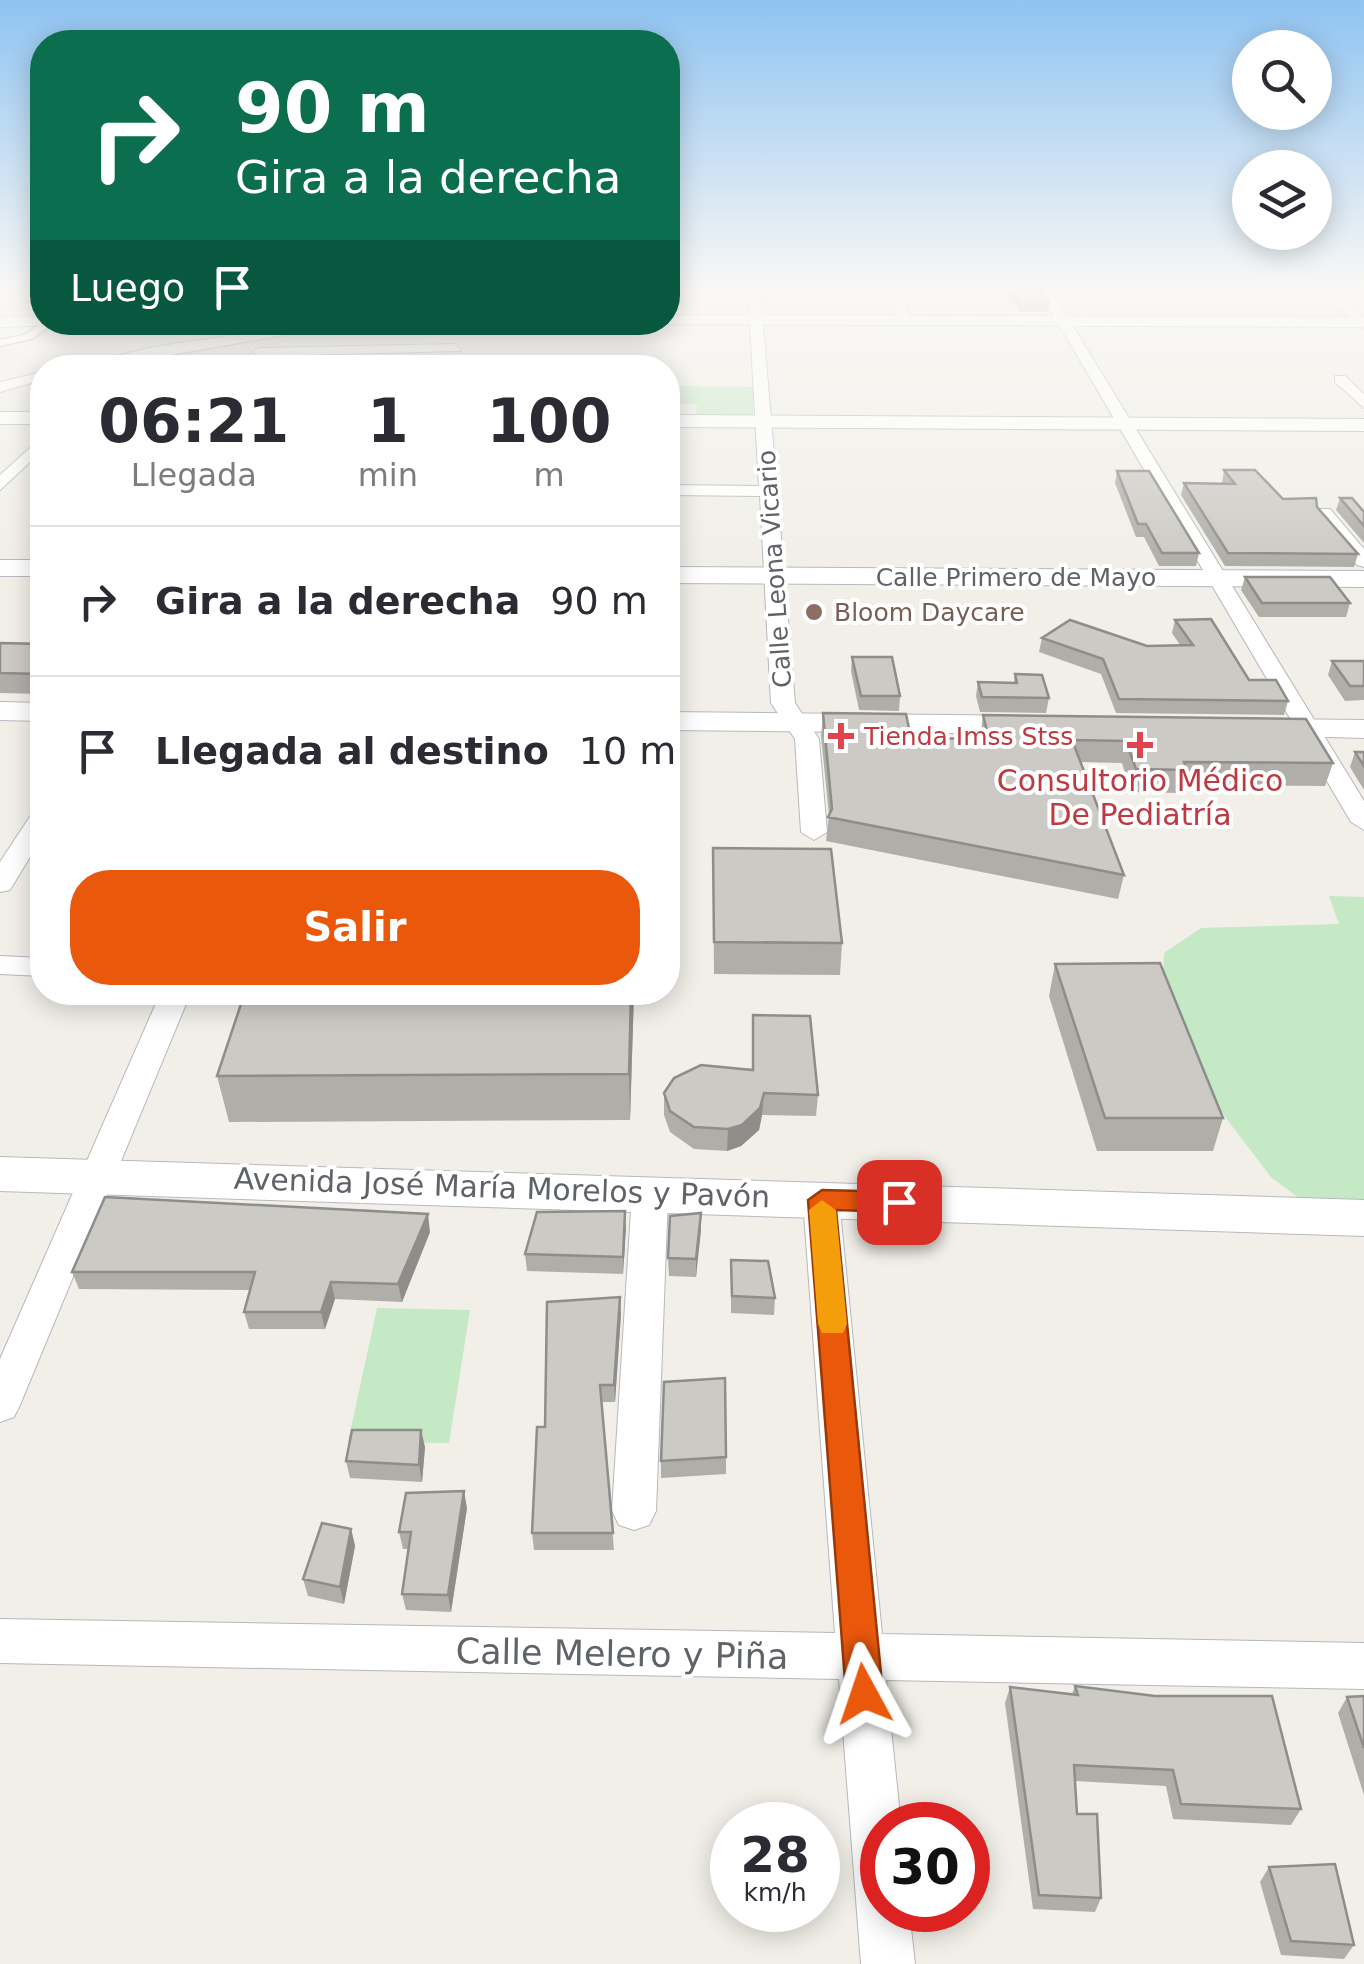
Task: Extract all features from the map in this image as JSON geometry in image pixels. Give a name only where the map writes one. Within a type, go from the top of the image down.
[{"type":"main road","points":[[0,418],[30,418]]},
{"type":"main road","points":[[680,421],[1364,426]]},
{"type":"main road","points":[[0,568],[30,568]]},
{"type":"main road","name":"Calle Primero de Mayo","points":[[680,575],[1364,578]]},
{"type":"main road","points":[[0,711],[30,712]]},
{"type":"main road","points":[[680,721],[1072,726]]},
{"type":"main road","points":[[1229,727],[1364,729]]},
{"type":"main road","name":"Avenida José María Morelos y Pavón","points":[[0,1174],[98,1174],[1364,1218]]},
{"type":"street","points":[[0,387],[24,381]]},
{"type":"street","name":"Calle Leona Vicario","points":[[761,381],[783,703],[807,739],[814,832]]},
{"type":"street","points":[[1100,381],[1364,822]]},
{"type":"street","points":[[1343,381],[1364,403]]},
{"type":"street","points":[[0,485],[30,454]]},
{"type":"street","points":[[680,490],[768,492]]},
{"type":"street","points":[[1324,513],[1364,561]]},
{"type":"street","points":[[0,884],[30,836]]},
{"type":"street","points":[[0,965],[30,966]]},
{"type":"street","points":[[0,1405],[170,1005]]},
{"type":"street","points":[[634,1511],[650,1194]]},
{"type":"street","points":[[822,1200],[874,1802]]},
{"type":"street","name":"Calle Melero y Piña","points":[[0,1641],[861,1660],[1364,1666]]},
{"type":"street","points":[[885,1932],[888,1964]]},
{"type":"green space","points":[[680,386],[753,387],[753,418],[696,417],[697,404],[680,404]]},
{"type":"green space","points":[[1329,896],[1364,897],[1364,1203],[1303,1201],[1271,1177],[1194,1076],[1163,974],[1164,953],[1201,928],[1339,924]]},
{"type":"green space","points":[[377,1308],[470,1310],[449,1443],[348,1442]]},
{"type":"building","points":[[1224,470],[1255,470],[1283,499],[1316,498],[1317,507],[1358,554],[1228,553],[1184,483],[1235,484]]},
{"type":"building","points":[[1117,471],[1149,471],[1199,553],[1162,553],[1146,524],[1138,524]]},
{"type":"building","points":[[1340,498],[1352,498],[1364,512],[1364,526]]},
{"type":"building","points":[[1245,577],[1330,577],[1350,603],[1262,603]]},
{"type":"building","points":[[1211,619],[1249,680],[1276,680],[1288,701],[1119,699],[1103,659],[1042,638],[1070,620],[1147,646],[1193,645],[1175,620]]},
{"type":"building","points":[[0,643],[30,644],[30,674],[0,673]]},
{"type":"building","points":[[852,657],[892,657],[900,696],[861,696]]},
{"type":"building","points":[[1332,661],[1364,661],[1364,686],[1350,686]]},
{"type":"building","points":[[1015,674],[1042,675],[1049,698],[982,697],[978,682],[1017,683]]},
{"type":"building","points":[[823,713],[906,714],[911,738],[989,739],[983,715],[1306,719],[1333,763],[1184,762],[1187,770],[1136,769],[1126,741],[1072,740],[1124,875],[828,817],[832,809]]},
{"type":"building","points":[[1355,752],[1364,752],[1364,766]]},
{"type":"building","points":[[713,848],[831,849],[842,943],[714,942]]},
{"type":"building","points":[[1160,963],[1223,1118],[1105,1118],[1055,964]]},
{"type":"building","points":[[241,1005],[631,1005],[629,1074],[217,1076]]},
{"type":"building","points":[[753,1015],[810,1016],[818,1095],[764,1093],[760,1108],[742,1125],[728,1129],[694,1127],[670,1111],[664,1093],[674,1078],[701,1065],[753,1070]]},
{"type":"building","points":[[105,1197],[428,1214],[398,1284],[331,1282],[321,1312],[244,1312],[255,1272],[72,1272]]},
{"type":"building","points":[[625,1211],[623,1257],[525,1254],[537,1212]]},
{"type":"building","points":[[701,1213],[696,1259],[668,1258],[670,1216]]},
{"type":"building","points":[[731,1260],[768,1261],[775,1298],[732,1296]]},
{"type":"building","points":[[620,1297],[614,1385],[600,1385],[613,1533],[532,1533],[537,1427],[545,1427],[547,1302]]},
{"type":"building","points":[[725,1378],[726,1457],[661,1461],[664,1382]]},
{"type":"building","points":[[352,1430],[421,1430],[419,1465],[346,1461]]},
{"type":"building","points":[[464,1491],[448,1595],[402,1594],[411,1532],[399,1532],[406,1493]]},
{"type":"building","points":[[322,1523],[351,1529],[340,1587],[303,1579]]},
{"type":"building","points":[[1075,1686],[1155,1696],[1272,1696],[1301,1809],[1181,1804],[1173,1770],[1074,1765],[1077,1814],[1097,1814],[1101,1898],[1039,1895],[1010,1687],[1078,1695]]},
{"type":"building","points":[[1364,1696],[1364,1748],[1347,1697]]},
{"type":"building","points":[[1335,1864],[1354,1945],[1291,1941],[1269,1867]]},
{"type":"slow traffic","points":[[822,1210],[832,1324]]},
{"type":"place","name":"Bloom Daycare","points":[[814,612]]},
{"type":"place","name":"Tienda Imss Stss","points":[[841,736]]},
{"type":"place","name":"Consultorio Médico De Pediatría","points":[[1140,745]]},
{"type":"route","points":[[864,1694],[822,1200],[899,1202]]}]
